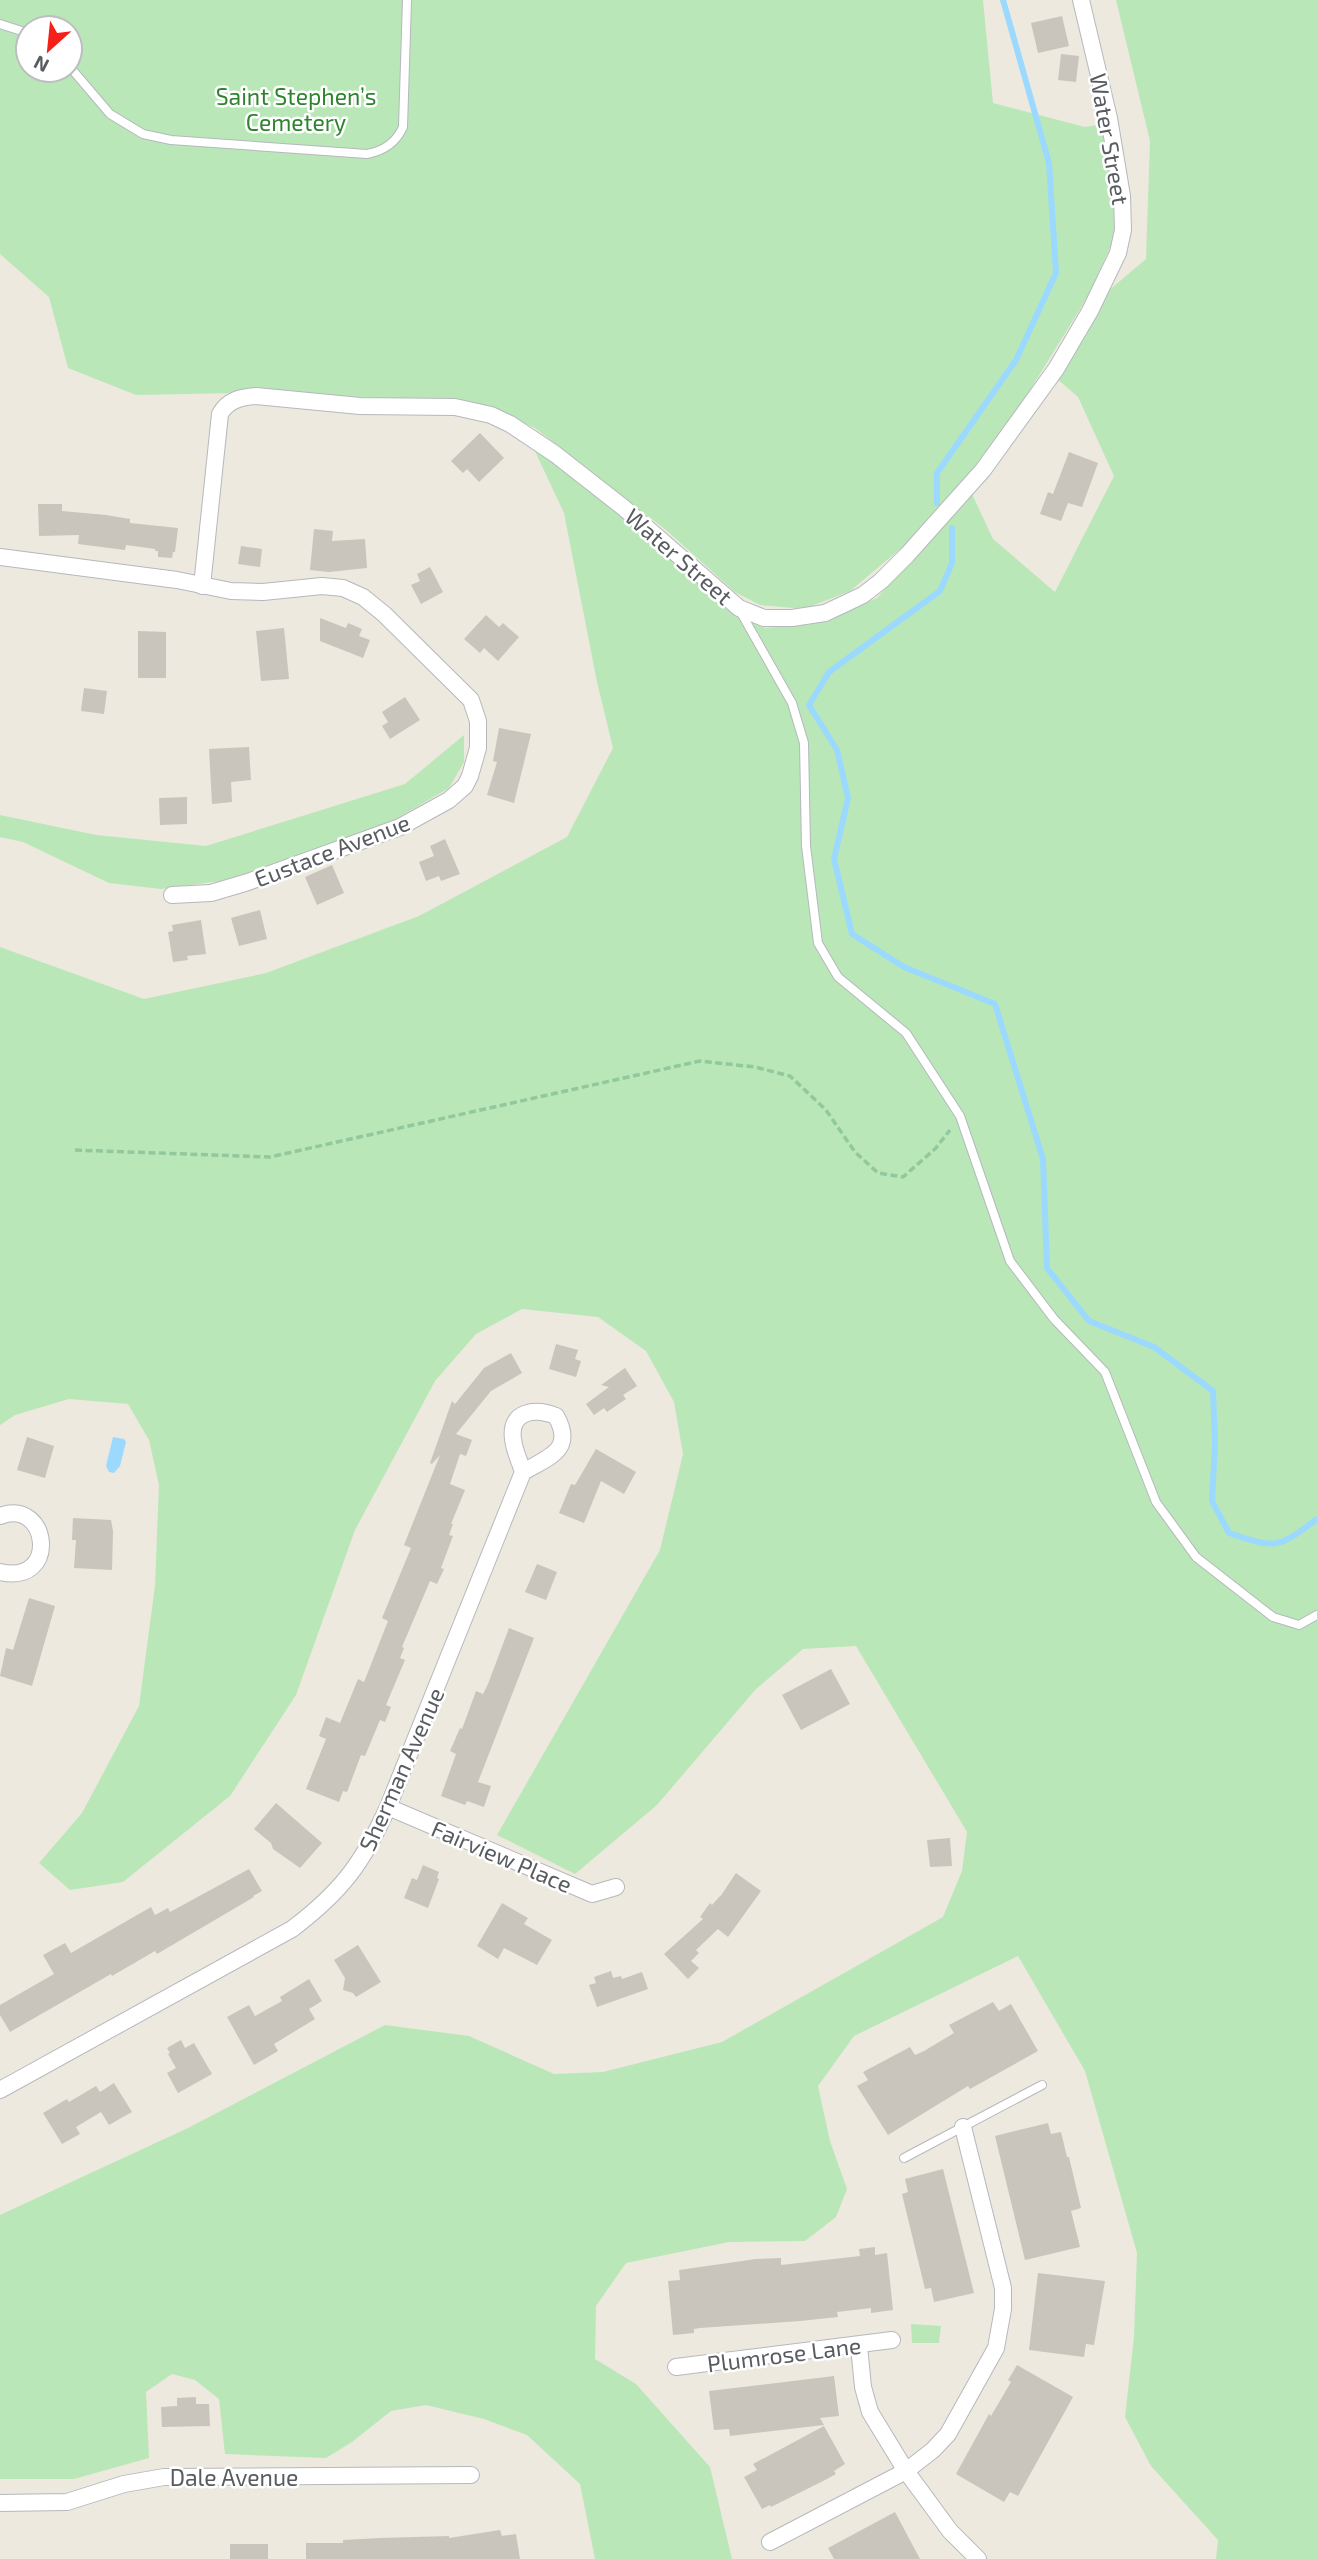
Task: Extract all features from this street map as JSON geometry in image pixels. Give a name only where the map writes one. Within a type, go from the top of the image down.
[{"type":"street","name":"Water Street","points":[[202,586],[220,414],[232,401],[256,396],[360,406],[455,407],[491,415],[510,424],[555,454],[624,508],[739,608],[764,618],[810,616],[863,595],[907,555],[983,470],[1056,369],[1090,311],[1118,253],[1123,211],[1109,118],[1081,0]]},
{"type":"street","name":"Eustace Avenue","points":[[0,557],[231,591],[343,588],[363,597],[384,614],[471,700],[478,721],[478,748],[470,776],[461,790],[449,800],[400,827],[236,886],[211,893],[172,895]]},
{"type":"street","name":"Sherman Avenue","points":[[0,2090],[292,1929],[321,1908],[345,1884],[371,1845],[388,1807],[523,1472]]},
{"type":"street","points":[[0,1516],[15,1514],[33,1522],[41,1536],[42,1546],[40,1555],[28,1570],[9,1574],[0,1572]]},
{"type":"street","name":"Fairview Place","points":[[388,1807],[592,1894],[616,1886]]},
{"type":"street","points":[[770,2542],[906,2471],[933,2451],[948,2434],[996,2348],[1003,2288],[962,2127]]},
{"type":"street","name":"Plumrose Lane","points":[[676,2367],[892,2340]]},
{"type":"street","points":[[859,2346],[863,2387],[870,2412],[906,2471],[950,2531],[978,2559]]},
{"type":"street","name":"Dale Avenue","points":[[0,2503],[67,2502],[124,2484],[164,2477],[333,2478],[471,2475]]},
{"type":"lane","points":[[84,83],[110,114],[143,134],[171,140],[367,154],[382,151],[399,135],[403,127],[407,0]]},
{"type":"lane","points":[[739,608],[792,703],[804,743],[806,846],[818,943],[838,977],[906,1033],[960,1116],[1010,1261],[1054,1319],[1105,1373],[1156,1502],[1196,1557],[1273,1617],[1298,1625],[1317,1615]]},
{"type":"lane","points":[[904,2158],[1042,2085]]},
{"type":"path","points":[[75,1150],[270,1157],[700,1060],[754,1067],[790,1076],[826,1110],[855,1152],[878,1173],[903,1177],[935,1149],[960,1116]]},
{"type":"green space","name":"Saint Stephen’s Cemetery","points":[[0,0],[983,0],[993,103],[1085,127],[1103,124],[1117,213],[1113,241],[1088,296],[1030,390],[974,470],[974,481],[850,591],[804,609],[760,605],[735,592],[666,530],[535,428],[485,405],[422,399],[237,393],[136,395],[68,368],[49,297],[0,254]]},
{"type":"green space","points":[[1116,0],[1317,0],[1317,2559],[1216,2559],[1218,2540],[1151,2466],[1125,2417],[1134,2337],[1137,2253],[1085,2071],[1018,1956],[854,2036],[818,2086],[830,2141],[847,2189],[836,2217],[805,2241],[729,2242],[626,2263],[596,2306],[595,2359],[636,2384],[710,2467],[732,2559],[595,2559],[580,2484],[527,2435],[484,2419],[426,2405],[391,2411],[352,2442],[326,2458],[225,2454],[219,2399],[195,2380],[172,2374],[146,2392],[149,2458],[74,2479],[0,2479],[0,2215],[188,2128],[385,2025],[469,2036],[554,2074],[603,2072],[722,2042],[943,1917],[962,1871],[967,1832],[856,1646],[803,1649],[756,1689],[657,1805],[575,1874],[497,1835],[660,1550],[683,1454],[674,1402],[646,1351],[598,1317],[522,1309],[476,1334],[435,1381],[355,1530],[296,1695],[230,1796],[123,1882],[70,1890],[39,1863],[82,1813],[139,1706],[155,1586],[159,1485],[149,1440],[128,1404],[69,1399],[15,1415],[0,1425],[0,947],[144,999],[266,973],[419,916],[567,837],[613,748],[597,682],[564,513],[533,447],[586,486],[673,558],[722,607],[765,628],[812,624],[877,598],[972,494],[993,539],[1055,592],[1114,476],[1078,397],[1056,378],[1107,292],[1146,259],[1150,141]]},
{"type":"green space","points":[[464,735],[464,762],[449,788],[387,824],[228,880],[161,889],[109,883],[23,842],[0,837],[0,815],[96,835],[206,846],[405,784]]},
{"type":"green space","points":[[911,2324],[941,2326],[939,2343],[912,2343]]},
{"type":"water","points":[[113,1437],[126,1442],[120,1466],[114,1473],[109,1472],[106,1466]]},
{"type":"building","points":[[1062,16],[1069,46],[1038,53],[1031,23]]},
{"type":"building","points":[[1061,54],[1079,56],[1076,82],[1058,80]]},
{"type":"building","points":[[480,433],[504,458],[479,482],[467,469],[463,473],[451,461]]},
{"type":"building","points":[[1069,452],[1098,463],[1082,507],[1068,503],[1061,521],[1040,514],[1048,492],[1053,494]]},
{"type":"building","points":[[38,504],[62,504],[62,511],[106,515],[130,519],[130,523],[178,528],[175,552],[172,558],[158,557],[158,551],[155,549],[126,545],[125,550],[78,544],[79,535],[39,536]]},
{"type":"building","points":[[314,529],[333,531],[332,541],[365,539],[367,568],[329,572],[310,570]]},
{"type":"building","points":[[241,546],[262,549],[260,567],[238,564]]},
{"type":"building","points":[[430,567],[443,592],[421,604],[411,585],[420,581],[417,574]]},
{"type":"building","points":[[486,615],[499,627],[503,623],[519,637],[498,661],[484,648],[480,653],[464,639]]},
{"type":"building","points":[[320,618],[346,628],[348,623],[362,629],[359,636],[370,640],[363,658],[320,641]]},
{"type":"building","points":[[284,628],[289,679],[261,681],[256,631]]},
{"type":"building","points":[[138,631],[166,632],[166,678],[138,678]]},
{"type":"building","points":[[84,688],[107,691],[104,714],[81,711]]},
{"type":"building","points":[[405,697],[420,720],[390,739],[382,726],[388,722],[382,712]]},
{"type":"building","points":[[499,728],[531,734],[514,803],[487,795],[497,762],[493,761]]},
{"type":"building","points":[[249,747],[251,780],[231,782],[232,802],[212,804],[209,749]]},
{"type":"building","points":[[187,797],[187,824],[160,825],[159,798]]},
{"type":"building","points":[[445,839],[460,874],[441,881],[439,876],[426,881],[419,862],[434,856],[430,846]]},
{"type":"building","points":[[332,865],[344,893],[317,905],[305,877]]},
{"type":"building","points":[[260,910],[267,939],[239,946],[231,918]]},
{"type":"building","points":[[201,920],[206,954],[187,956],[188,960],[173,962],[168,932],[173,931],[172,925]]},
{"type":"building","points":[[556,1344],[578,1350],[575,1359],[581,1361],[576,1377],[549,1369]]},
{"type":"building","points":[[511,1353],[522,1373],[491,1391],[456,1434],[472,1440],[466,1456],[460,1454],[450,1484],[465,1490],[451,1524],[449,1535],[453,1536],[441,1568],[444,1569],[437,1584],[430,1581],[402,1647],[404,1648],[400,1658],[405,1660],[386,1705],[391,1707],[385,1722],[380,1720],[365,1756],[361,1755],[347,1792],[343,1791],[339,1802],[306,1789],[326,1739],[319,1736],[326,1717],[340,1723],[358,1679],[364,1682],[388,1621],[382,1618],[411,1548],[404,1545],[440,1455],[430,1463],[452,1401],[455,1404],[484,1368]]},
{"type":"building","points":[[625,1368],[637,1386],[623,1395],[626,1399],[607,1412],[604,1408],[594,1415],[586,1404],[609,1387],[601,1385]]},
{"type":"building","points":[[27,1437],[54,1446],[45,1478],[17,1470]]},
{"type":"building","points":[[596,1449],[636,1472],[624,1494],[601,1481],[584,1523],[559,1513],[571,1484],[575,1485]]},
{"type":"building","points":[[73,1518],[111,1520],[112,1570],[74,1568],[76,1540],[72,1540]]},
{"type":"building","points":[[537,1564],[557,1572],[546,1600],[525,1592]]},
{"type":"building","points":[[29,1598],[55,1606],[32,1686],[0,1676],[6,1648],[13,1650]]},
{"type":"building","points":[[509,1628],[534,1638],[478,1782],[491,1786],[484,1807],[467,1801],[465,1805],[441,1796],[456,1754],[450,1751],[460,1728],[462,1729],[476,1691],[483,1694],[488,1684]]},
{"type":"building","points":[[831,1669],[850,1704],[801,1730],[782,1695]]},
{"type":"building","points":[[276,1803],[322,1843],[300,1868],[273,1849],[271,1843],[254,1829]]},
{"type":"building","points":[[950,1838],[952,1866],[930,1867],[927,1840]]},
{"type":"building","points":[[423,1865],[439,1872],[428,1908],[404,1898],[412,1878],[417,1880]]},
{"type":"building","points":[[249,1869],[262,1891],[254,1897],[157,1954],[155,1951],[112,1976],[111,1974],[10,2032],[0,2015],[0,2005],[54,1974],[43,1955],[65,1943],[71,1953],[151,1907],[155,1915],[168,1908],[170,1912]]},
{"type":"building","points":[[736,1873],[761,1891],[728,1937],[718,1929],[696,1950],[699,1953],[691,1961],[699,1968],[688,1979],[664,1954],[703,1919],[700,1917],[710,1903],[712,1905],[722,1894]]},
{"type":"building","points":[[502,1903],[528,1918],[524,1924],[552,1940],[537,1965],[504,1948],[498,1959],[477,1946]]},
{"type":"building","points":[[358,1945],[381,1982],[356,1997],[343,1990],[345,1978],[334,1960]]},
{"type":"building","points":[[611,1971],[613,1978],[621,1976],[622,1979],[642,1972],[648,1989],[597,2007],[589,1985],[596,1983],[594,1977]]},
{"type":"building","points":[[309,1979],[322,2001],[309,2009],[315,2019],[274,2044],[278,2051],[254,2065],[227,2017],[249,2005],[255,2016],[282,2001],[280,1997]]},
{"type":"building","points":[[993,2002],[999,2011],[1011,2004],[1038,2051],[970,2089],[968,2086],[888,2135],[857,2086],[868,2080],[863,2072],[910,2047],[915,2055],[924,2051],[954,2033],[949,2025]]},
{"type":"building","points":[[181,2040],[185,2048],[194,2043],[212,2074],[178,2093],[167,2073],[176,2068],[167,2048]]},
{"type":"building","points":[[114,2083],[132,2112],[109,2125],[101,2112],[76,2127],[80,2134],[62,2144],[43,2113],[96,2086],[100,2092]]},
{"type":"building","points":[[1048,2123],[1051,2134],[1061,2132],[1069,2157],[1081,2208],[1071,2211],[1080,2247],[1025,2260],[995,2136]]},
{"type":"building","points":[[943,2169],[974,2293],[934,2302],[931,2288],[925,2289],[902,2194],[908,2192],[905,2179]]},
{"type":"building","points":[[875,2247],[875,2255],[887,2253],[893,2310],[871,2313],[871,2308],[837,2312],[838,2317],[700,2328],[694,2329],[694,2333],[673,2335],[668,2281],[680,2280],[679,2270],[756,2259],[781,2258],[781,2265],[860,2256],[859,2249]]},
{"type":"building","points":[[1038,2273],[1105,2281],[1094,2345],[1086,2344],[1084,2357],[1029,2350]]},
{"type":"building","points":[[1017,2365],[1073,2397],[1018,2496],[1010,2492],[1004,2502],[956,2474],[989,2414],[991,2416],[1011,2382],[1008,2380]]},
{"type":"building","points":[[834,2376],[839,2416],[820,2418],[824,2425],[730,2436],[729,2429],[714,2430],[709,2391]]},
{"type":"building","points":[[196,2397],[196,2404],[209,2404],[210,2426],[162,2427],[161,2407],[177,2406],[177,2398]]},
{"type":"building","points":[[824,2426],[845,2464],[827,2479],[762,2509],[744,2477],[757,2470],[753,2464]]},
{"type":"building","points":[[895,2512],[920,2559],[834,2559],[828,2548]]},
{"type":"building","points":[[500,2530],[502,2536],[516,2534],[520,2559],[306,2559],[306,2543],[343,2543],[343,2540],[379,2538],[449,2538]]},
{"type":"building","points":[[230,2544],[268,2544],[268,2559],[230,2559]]},
{"type":"waterway","points":[[937,503],[937,473],[1016,360],[1056,273],[1049,163],[1003,0]]},
{"type":"waterway","points":[[952,528],[952,563],[940,591],[829,672],[809,705],[837,750],[848,798],[834,859],[852,934],[904,967],[995,1004],[1043,1159],[1047,1268],[1089,1321],[1154,1347],[1213,1391],[1215,1443],[1212,1501],[1229,1533],[1257,1542],[1276,1543],[1293,1536],[1317,1519]]}]
